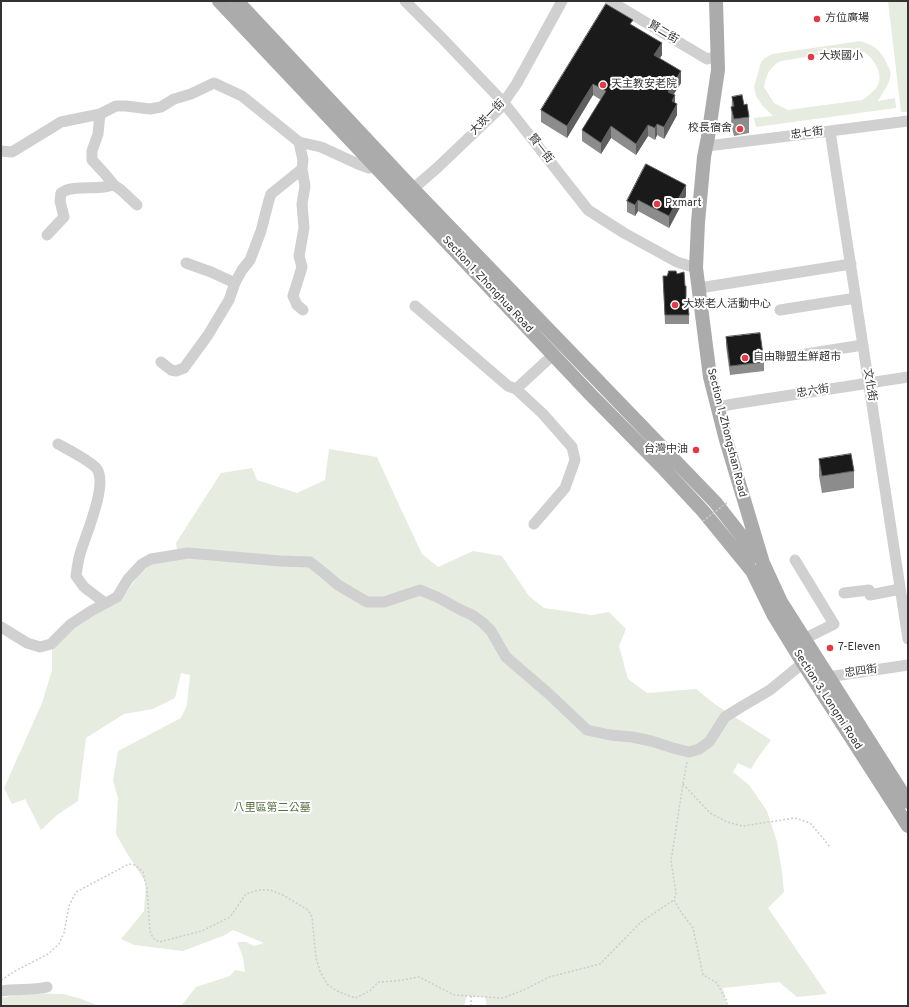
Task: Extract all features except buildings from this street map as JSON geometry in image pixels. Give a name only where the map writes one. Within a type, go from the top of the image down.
[{"type":"main road","name":"Section 1, Zhonghua Road","points":[[219,1],[379,161]]},
{"type":"main road","name":"Section 1, Zhonghua Road","points":[[237,1],[553,355],[758,567]]},
{"type":"main road","name":"Section 1, Zhongshan Road","points":[[716,1],[718,70],[707,146],[704,157],[699,207],[696,268],[710,377],[741,491],[758,567]]},
{"type":"main road","name":"Section 1, Zhonghua Road","points":[[409,193],[715,502],[758,567]]},
{"type":"main road","name":"Section 3, Longmi Road","points":[[758,567],[804,639],[822,680],[908,826]]},
{"type":"main road","name":"Section 3, Longmi Road","points":[[758,567],[774,614],[803,663],[822,680],[908,802]]},
{"type":"street","name":"賢一街","points":[[405,1],[504,103],[588,210],[624,233],[677,262],[696,268]]},
{"type":"street","name":"大崁一街","points":[[409,193],[443,163],[504,103],[517,83],[562,1]]},
{"type":"street","name":"賢二街","points":[[610,1],[707,59],[718,56]]},
{"type":"street","points":[[1,151],[12,152],[60,122],[100,114],[116,106],[150,109],[161,107],[174,99],[191,94],[214,83],[242,96],[299,142],[322,147],[369,168],[379,161]]},
{"type":"street","points":[[100,114],[98,134],[92,151],[92,160],[114,185],[136,205]]},
{"type":"street","name":"忠七街","points":[[707,146],[908,121]]},
{"type":"street","name":"文化街","points":[[830,131],[908,639]]},
{"type":"street","points":[[299,142],[303,160],[302,169],[305,186],[302,204],[304,228],[299,256],[302,267],[293,296],[297,305],[303,310]]},
{"type":"street","points":[[161,362],[171,370],[176,371],[184,368],[208,335],[229,300],[235,283],[242,270],[250,260],[261,231],[271,194],[302,169]]},
{"type":"street","points":[[47,235],[64,217],[60,201],[61,194],[65,190],[114,185]]},
{"type":"street","points":[[186,263],[235,283]]},
{"type":"street","points":[[699,288],[851,264]]},
{"type":"street","points":[[780,310],[856,298]]},
{"type":"street","points":[[416,306],[508,386],[516,389],[543,414],[572,447],[575,460],[565,488],[534,524]]},
{"type":"street","points":[[787,357],[863,345]]},
{"type":"street","points":[[516,389],[553,355]]},
{"type":"street","name":"忠六街","points":[[718,407],[741,402],[908,377]]},
{"type":"street","points":[[58,444],[86,460],[97,469],[100,479],[100,492],[88,533],[79,556],[76,576],[84,587],[105,603]]},
{"type":"street","points":[[1,627],[28,643],[40,647],[51,644],[71,624],[91,610],[117,597],[128,580],[142,564],[151,559],[188,553],[280,561],[310,562],[338,585],[368,602],[384,602],[420,590],[472,615],[491,631],[506,657],[549,694],[587,730],[610,736],[632,737],[651,741],[689,752],[699,749],[709,742],[725,717],[770,690],[803,663]]},
{"type":"street","points":[[795,560],[834,624],[804,639]]},
{"type":"street","points":[[844,593],[868,590],[870,595],[900,589]]},
{"type":"street","name":"忠四街","points":[[822,680],[908,665]]},
{"type":"street","points":[[1,991],[12,989],[40,989],[47,987]]},
{"type":"path","points":[[703,521],[728,502]]},
{"type":"path","points":[[1,980],[48,954],[59,944],[64,933],[68,906],[76,892],[129,864],[135,864],[144,872],[147,888],[150,931],[153,938],[159,942],[208,929],[230,917],[246,894],[259,890],[270,890],[283,895],[308,910],[312,916],[316,958],[320,971],[327,984],[337,991],[354,998],[370,991],[378,982],[419,977],[454,995],[503,998],[526,989],[549,977],[600,964],[641,922],[674,900],[676,893],[671,861],[682,784],[689,752]]},
{"type":"path","points":[[682,784],[710,813],[727,822],[743,826],[795,818],[810,823],[830,847]]},
{"type":"path","points":[[674,900],[693,928],[703,975],[716,982],[727,1001],[727,1006]]},
{"type":"path","points":[[471,996],[471,1006]]},
{"type":"green space","points":[[888,1],[908,1],[908,112],[901,112]]},
{"type":"green space","points":[[860,41],[868,44],[879,51],[891,74],[889,82],[878,101],[895,98],[896,108],[756,127],[754,118],[773,116],[762,105],[756,96],[754,87],[761,62],[772,54]],"holes":[[[855,49],[864,52],[871,58],[878,69],[880,78],[876,88],[862,100],[788,110],[774,103],[764,87],[769,72],[781,61]]]},
{"type":"green space","name":"八里區第二公墓","points":[[329,449],[377,457],[422,554],[438,567],[473,551],[502,556],[529,596],[544,608],[592,615],[609,612],[626,629],[619,646],[628,679],[647,693],[696,689],[716,705],[771,740],[751,769],[738,763],[733,772],[749,785],[767,811],[777,842],[784,892],[768,908],[827,994],[797,997],[779,982],[723,988],[727,1006],[487,1006],[485,997],[467,996],[464,1006],[181,1006],[196,987],[230,976],[235,970],[245,972],[243,957],[237,942],[246,942],[254,946],[264,943],[233,930],[225,935],[183,951],[134,945],[121,939],[144,911],[146,883],[116,834],[118,798],[113,781],[118,751],[181,718],[187,705],[190,675],[181,673],[175,698],[153,709],[124,714],[86,738],[78,801],[57,815],[41,830],[25,799],[12,804],[4,788],[42,703],[52,670],[52,647],[90,615],[125,594],[141,572],[152,564],[178,557],[176,543],[221,473],[252,468],[257,480],[297,493],[325,480]]},
{"type":"green space","points":[[25,993],[63,994],[79,998],[99,1006],[1,1006],[1,998]]},
{"type":"place","name":"方位廣場","points":[[817,19]]},
{"type":"place","name":"大崁國小","points":[[811,57]]},
{"type":"place","name":"天主教安老院","points":[[603,85]]},
{"type":"place","name":"校長宿舍","points":[[740,129]]},
{"type":"place","name":"Pxmart","points":[[657,204]]},
{"type":"place","name":"大崁老人活動中心","points":[[675,305]]},
{"type":"place","name":"自由聯盟生鮮超市","points":[[745,358]]},
{"type":"place","name":"台灣中油","points":[[696,450]]},
{"type":"place","name":"7-Eleven","points":[[830,648]]}]
